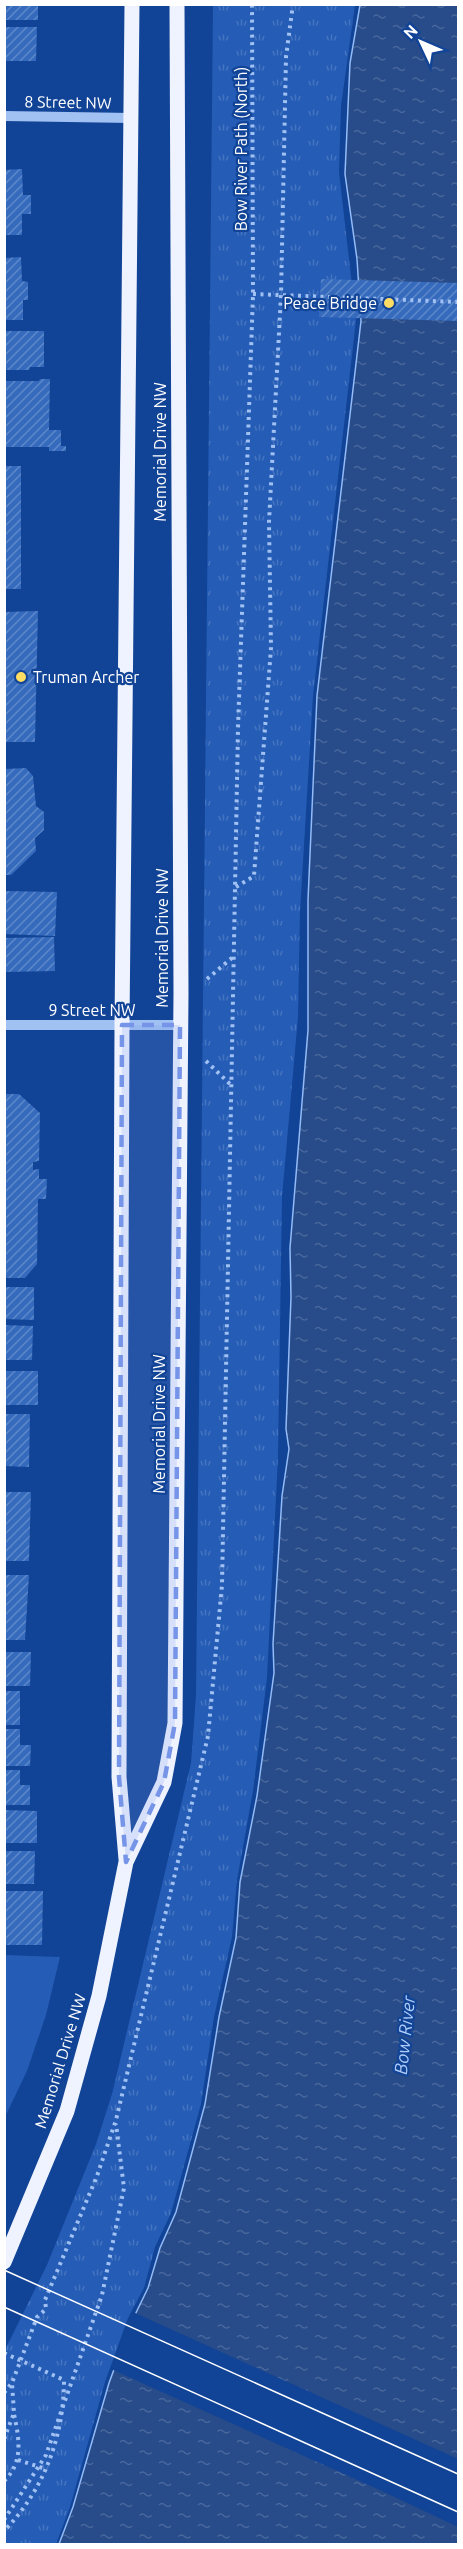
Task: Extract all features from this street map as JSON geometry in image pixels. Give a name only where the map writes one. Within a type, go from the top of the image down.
[{"type":"main road","name":"Memorial Drive NW","points":[[126,1862],[119,1777],[122,1025],[132,4]]},
{"type":"main road","name":"Memorial Drive NW","points":[[4,2262],[67,2111],[99,1996],[126,1862],[164,1782],[175,1723],[180,1025],[177,4]]},
{"type":"street","name":"8 Street NW","points":[[4,116],[132,118]]},
{"type":"street","name":"9 Street NW","points":[[4,1025],[180,1025]]},
{"type":"path","name":"Bow River Path (North)","points":[[252,4],[253,294],[281,296]]},
{"type":"path","points":[[235,887],[254,876],[271,648],[269,522],[281,296],[286,57],[293,4]]},
{"type":"path","points":[[281,296],[459,302]]},
{"type":"path","points":[[203,982],[234,956]]},
{"type":"path","points":[[202,1058],[231,1086]]},
{"type":"path","points":[[4,2520],[46,2455],[102,2295],[124,2188],[116,2120]]},
{"type":"path","points":[[4,2353],[64,2380],[61,2418],[46,2469],[20,2514],[4,2531]]},
{"type":"path","points":[[4,2393],[12,2383]]},
{"type":"path","points":[[4,2481],[18,2460],[19,2440],[14,2413]]},
{"type":"path","points":[[18,2460],[46,2469]]},
{"type":"highlighted area","points":[[122,1025],[180,1025],[175,1723],[164,1782],[126,1862],[119,1777]]},
{"type":"green space","points":[[213,5],[355,5],[341,106],[339,172],[356,320],[313,696],[300,912],[298,1017],[282,1197],[278,1457],[267,1678],[253,1791],[237,1880],[232,1937],[214,2017],[201,2104],[171,2213],[155,2247],[144,2288],[128,2318],[105,2382],[70,2507],[56,2544],[5,2544],[4,2352],[47,2265],[96,2144],[112,2094],[191,1763],[196,1695]]},
{"type":"green space","points":[[5,1955],[60,1957],[46,2015],[27,2071],[5,2117]]},
{"type":"water","name":"Bow River","points":[[360,5],[458,5],[458,2544],[59,2544],[73,2507],[109,2383],[176,2212],[205,2104],[219,2017],[236,1938],[240,1882],[257,1796],[274,1673],[273,1644],[282,1496],[289,1449],[286,1429],[291,1297],[290,1248],[308,1030],[308,900],[317,696],[361,321],[357,259],[345,174],[350,63]]},
{"type":"pier","points":[[133,2312],[458,2459],[458,2527],[111,2369]]},
{"type":"building","points":[[4,4],[38,4],[38,20],[4,20]]},
{"type":"building","points":[[4,27],[37,27],[36,61],[4,61]]},
{"type":"building","points":[[22,169],[23,195],[31,195],[31,214],[22,214],[22,235],[4,235],[4,170]]},
{"type":"building","points":[[21,257],[22,281],[28,282],[28,300],[23,300],[23,320],[4,320],[4,258]]},
{"type":"building","name":"Peace Bridge","points":[[321,279],[458,283],[458,321],[319,317]]},
{"type":"building","points":[[5,331],[44,331],[44,367],[30,367],[29,370],[5,370]]},
{"type":"building","points":[[50,379],[49,430],[61,430],[61,446],[66,446],[66,451],[49,451],[49,447],[4,447],[4,381],[39,381]]},
{"type":"building","points":[[4,466],[21,466],[21,589],[4,589]]},
{"type":"building","name":"Truman Archer","points":[[38,611],[35,742],[4,742],[4,612]]},
{"type":"building","points":[[26,768],[33,776],[36,806],[44,812],[44,830],[35,838],[36,851],[11,875],[4,875],[4,769]]},
{"type":"building","points":[[4,891],[57,892],[55,936],[4,934]]},
{"type":"building","points":[[54,937],[55,971],[4,972],[4,938]]},
{"type":"building","points":[[4,1094],[19,1094],[40,1113],[39,1161],[33,1162],[33,1170],[39,1169],[39,1179],[47,1179],[46,1199],[38,1199],[37,1264],[25,1278],[4,1278]]},
{"type":"building","points":[[4,1287],[34,1287],[34,1320],[4,1319]]},
{"type":"building","points":[[4,1325],[33,1326],[32,1360],[4,1360]]},
{"type":"building","points":[[4,1371],[38,1371],[38,1405],[4,1405]]},
{"type":"building","points":[[4,1414],[30,1414],[29,1467],[4,1466]]},
{"type":"building","points":[[4,1492],[31,1492],[29,1561],[4,1561]]},
{"type":"building","points":[[4,1575],[29,1575],[25,1640],[4,1640]]},
{"type":"building","points":[[4,1652],[31,1652],[30,1686],[4,1686]]},
{"type":"building","points":[[4,1691],[20,1691],[20,1725],[4,1725]]},
{"type":"building","points":[[4,1729],[20,1729],[20,1745],[31,1745],[30,1766],[4,1766]]},
{"type":"building","points":[[4,1770],[20,1770],[20,1785],[30,1785],[30,1805],[4,1805]]},
{"type":"building","points":[[4,1810],[37,1811],[37,1843],[4,1843]]},
{"type":"building","points":[[4,1851],[35,1851],[34,1884],[4,1884]]},
{"type":"building","points":[[4,1891],[43,1891],[42,1945],[4,1945]]},
{"type":"tram line","points":[[4,2270],[458,2474]]},
{"type":"tram line","points":[[4,2307],[458,2512]]},
{"type":"place","name":"Peace Bridge","points":[[389,303]]},
{"type":"place","name":"Truman Archer","points":[[21,677]]}]
